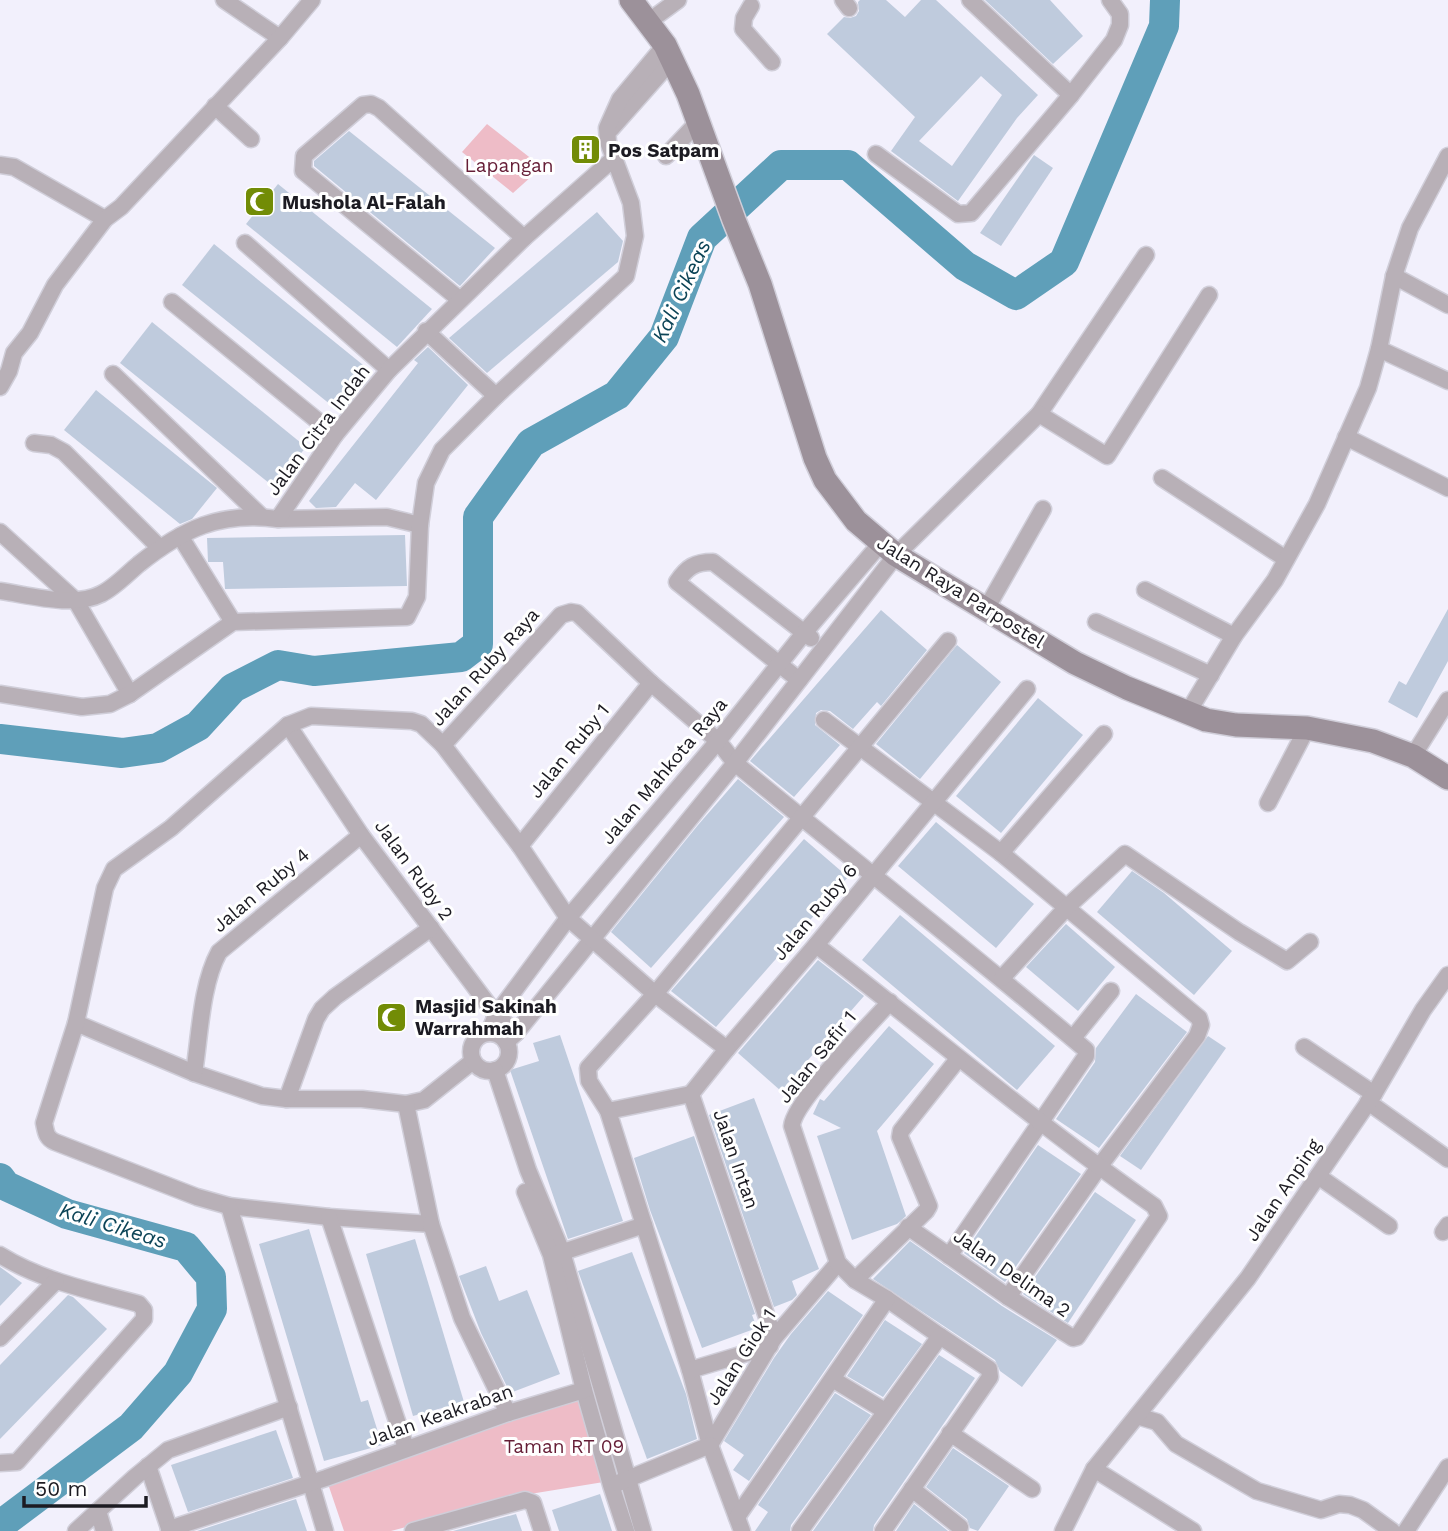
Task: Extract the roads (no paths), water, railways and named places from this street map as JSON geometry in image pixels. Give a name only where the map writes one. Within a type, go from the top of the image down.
[{"type":"main road","name":"Jalan Raya Parpostel","points":[[632,0],[669,53],[760,284],[815,458],[839,501],[856,521],[888,549],[985,611],[1075,663],[1187,714],[1236,725],[1307,729],[1373,741],[1413,756],[1448,778]]},
{"type":"street","points":[[224,0],[280,38]]},
{"type":"street","points":[[0,387],[9,371],[14,353],[30,333],[48,297],[105,219],[121,207],[280,38],[312,0]]},
{"type":"street","points":[[648,22],[678,0]]},
{"type":"street","points":[[970,0],[1071,95]]},
{"type":"street","points":[[876,154],[958,214],[971,213],[1114,40],[1120,25],[1120,14],[1110,0]]},
{"type":"street","points":[[752,2],[744,18],[743,29],[772,62]]},
{"type":"street","points":[[0,694],[82,707],[110,704],[130,694],[233,622],[407,617],[417,597],[420,525],[426,483],[442,450],[496,396],[626,276],[635,236],[631,203],[613,159],[607,133],[669,53]]},
{"type":"street","points":[[459,299],[303,171],[304,156],[363,104],[371,104],[379,108],[524,238]]},
{"type":"street","points":[[215,106],[251,139]]},
{"type":"street","points":[[666,156],[702,132]]},
{"type":"street","points":[[1187,714],[1234,636],[1267,593],[1317,504],[1368,388],[1380,349],[1394,276],[1410,228],[1448,156]]},
{"type":"street","name":"Jalan Citra Indah","points":[[0,591],[76,601],[101,594],[160,548],[220,518],[270,518],[389,370],[426,331],[524,238],[613,159]]},
{"type":"street","points":[[0,165],[13,167],[105,219]]},
{"type":"street","points":[[246,243],[389,370]]},
{"type":"street","points":[[76,1023],[194,1073],[262,1096],[287,1099],[362,1099],[406,1104],[424,1100],[484,1067],[506,1062],[511,1037],[735,763],[823,649],[888,549],[1039,414],[1146,255]]},
{"type":"street","points":[[1394,276],[1448,305]]},
{"type":"street","points":[[1039,414],[1107,456],[1209,295]]},
{"type":"street","points":[[172,302],[335,435]]},
{"type":"street","points":[[426,331],[496,396]]},
{"type":"street","points":[[1380,349],[1448,381]]},
{"type":"street","points":[[113,374],[270,518],[387,517],[420,525]]},
{"type":"street","points":[[1346,437],[1448,488]]},
{"type":"street","points":[[34,443],[51,445],[64,452],[160,548]]},
{"type":"street","points":[[1162,478],[1286,559]]},
{"type":"street","points":[[985,611],[1043,509]]},
{"type":"street","points":[[0,533],[76,601],[130,694]]},
{"type":"street","points":[[180,536],[233,622]]},
{"type":"street","name":"Jalan Mahkota Raya","points":[[484,1067],[472,1046],[481,1035],[489,1033],[496,1015],[568,918],[718,741],[804,633],[888,549]]},
{"type":"street","points":[[799,680],[677,582],[687,568],[702,562],[713,562],[823,649]]},
{"type":"street","points":[[1145,590],[1234,636]]},
{"type":"street","name":"Jalan Ruby Raya","points":[[443,745],[566,613],[577,613],[718,741],[735,763],[1073,1038]]},
{"type":"street","points":[[1096,622],[1211,676]]},
{"type":"street","points":[[739,1524],[710,1445],[690,1370],[608,1111],[589,1081],[589,1068],[655,994],[948,640]]},
{"type":"street","name":"Jalan Ruby 1","points":[[520,846],[651,683]]},
{"type":"street","name":"Jalan Ruby 6","points":[[727,1049],[817,945],[1027,689]]},
{"type":"street","points":[[1413,756],[1448,700]]},
{"type":"street","points":[[431,1224],[229,1206],[197,1197],[49,1139],[44,1123],[76,1023],[105,888],[114,869],[171,828],[288,725],[311,716],[412,721],[421,724],[443,745],[520,846],[568,918],[655,994],[727,1049]]},
{"type":"street","points":[[824,720],[1001,853],[1199,1018],[1201,1025],[1197,1036],[1099,1167],[1008,1297]]},
{"type":"street","name":"Jalan Ruby 2","points":[[288,725],[361,835],[511,1037]]},
{"type":"street","points":[[1268,803],[1307,729]]},
{"type":"street","points":[[1001,853],[1104,734]]},
{"type":"street","name":"Jalan Ruby 4","points":[[194,1073],[208,980],[219,952],[361,835]]},
{"type":"street","points":[[1002,978],[1068,907],[1121,856],[1129,855],[1239,932],[1287,961],[1310,942]]},
{"type":"street","points":[[287,1099],[322,1009],[430,928]]},
{"type":"street","points":[[817,945],[958,1059],[1099,1167]]},
{"type":"street","name":"Jalan Anping","points":[[1063,1531],[1094,1469],[1248,1278],[1371,1098],[1423,1010],[1448,975]]},
{"type":"street","points":[[950,1256],[1086,1056],[1086,1049],[1073,1038],[1111,990]]},
{"type":"street","name":"Jalan Safir 1","points":[[838,1263],[792,1126],[792,1118],[890,1002]]},
{"type":"street","points":[[489,1033],[511,1037]]},
{"type":"street","points":[[1304,1047],[1448,1159]]},
{"type":"street","name":"Jalan Intan","points":[[727,1049],[691,1094],[772,1342]]},
{"type":"street","points":[[855,1280],[929,1206],[900,1137],[901,1131],[958,1059]]},
{"type":"street","points":[[484,1067],[517,1172],[557,1254],[643,1531]]},
{"type":"street","points":[[608,1111],[691,1094]]},
{"type":"street","points":[[406,1104],[431,1224],[462,1318],[508,1413]]},
{"type":"street","name":"Jalan Delima 2","points":[[908,1227],[1068,1337],[1077,1337],[1159,1216],[1154,1206],[1099,1167]]},
{"type":"street","points":[[1318,1176],[1389,1226]]},
{"type":"street","points":[[229,1206],[325,1531]]},
{"type":"street","points":[[329,1217],[406,1448]]},
{"type":"street","points":[[557,1254],[644,1225]]},
{"type":"street","points":[[557,1254],[584,1390],[626,1531]]},
{"type":"street","points":[[0,1255],[56,1281],[139,1304],[144,1310],[144,1319],[17,1462],[0,1463]]},
{"type":"street","points":[[838,1263],[855,1280],[887,1299],[991,1373],[883,1531]]},
{"type":"street","name":"Jalan Giok 1","points":[[710,1445],[772,1342],[838,1263]]},
{"type":"street","points":[[0,1338],[56,1281]]},
{"type":"street","points":[[739,1524],[887,1299]]},
{"type":"street","points":[[800,1531],[940,1336]]},
{"type":"street","points":[[690,1370],[772,1342]]},
{"type":"street","points":[[834,1380],[885,1411]]},
{"type":"street","name":"Jalan Keakraban","points":[[169,1530],[508,1413],[584,1390]]},
{"type":"street","points":[[76,1531],[168,1450],[289,1407]]},
{"type":"street","points":[[1136,1416],[1157,1422],[1177,1444],[1256,1491],[1321,1510],[1339,1504],[1350,1505],[1363,1510],[1392,1531]]},
{"type":"street","points":[[950,1433],[1032,1489]]},
{"type":"street","points":[[611,1485],[710,1445]]},
{"type":"street","points":[[1406,1531],[1448,1467]]},
{"type":"street","points":[[1094,1469],[1193,1531]]},
{"type":"street","points":[[141,1471],[169,1530]]},
{"type":"street","points":[[912,1489],[960,1527],[959,1531]]},
{"type":"street","points":[[413,1531],[525,1500],[533,1503],[542,1531]]},
{"type":"street","points":[[98,1511],[104,1531]]},
{"type":"waterway","name":"Kali Cikeas","points":[[0,739],[122,753],[158,748],[198,726],[233,688],[278,665],[314,671],[461,657],[478,644],[478,517],[531,443],[617,395],[664,337],[702,238],[781,165],[848,165],[965,266],[1016,295],[1064,262],[1164,26],[1165,0]]},
{"type":"waterway","name":"Kali Cikeas","points":[[0,1178],[6,1186],[67,1214],[186,1247],[211,1277],[212,1309],[178,1373],[131,1427],[7,1520],[1,1531]]},
{"type":"place","name":"Pos Satpam","points":[[585,150]]},
{"type":"place","name":"Mushola Al-Falah","points":[[259,202]]},
{"type":"place","name":"Masjid Sakinah Warrahmah","points":[[392,1017]]},
{"type":"park label","name":"Lapangan","points":[[509,165]]},
{"type":"park label","name":"Taman RT 09","points":[[564,1446]]}]
